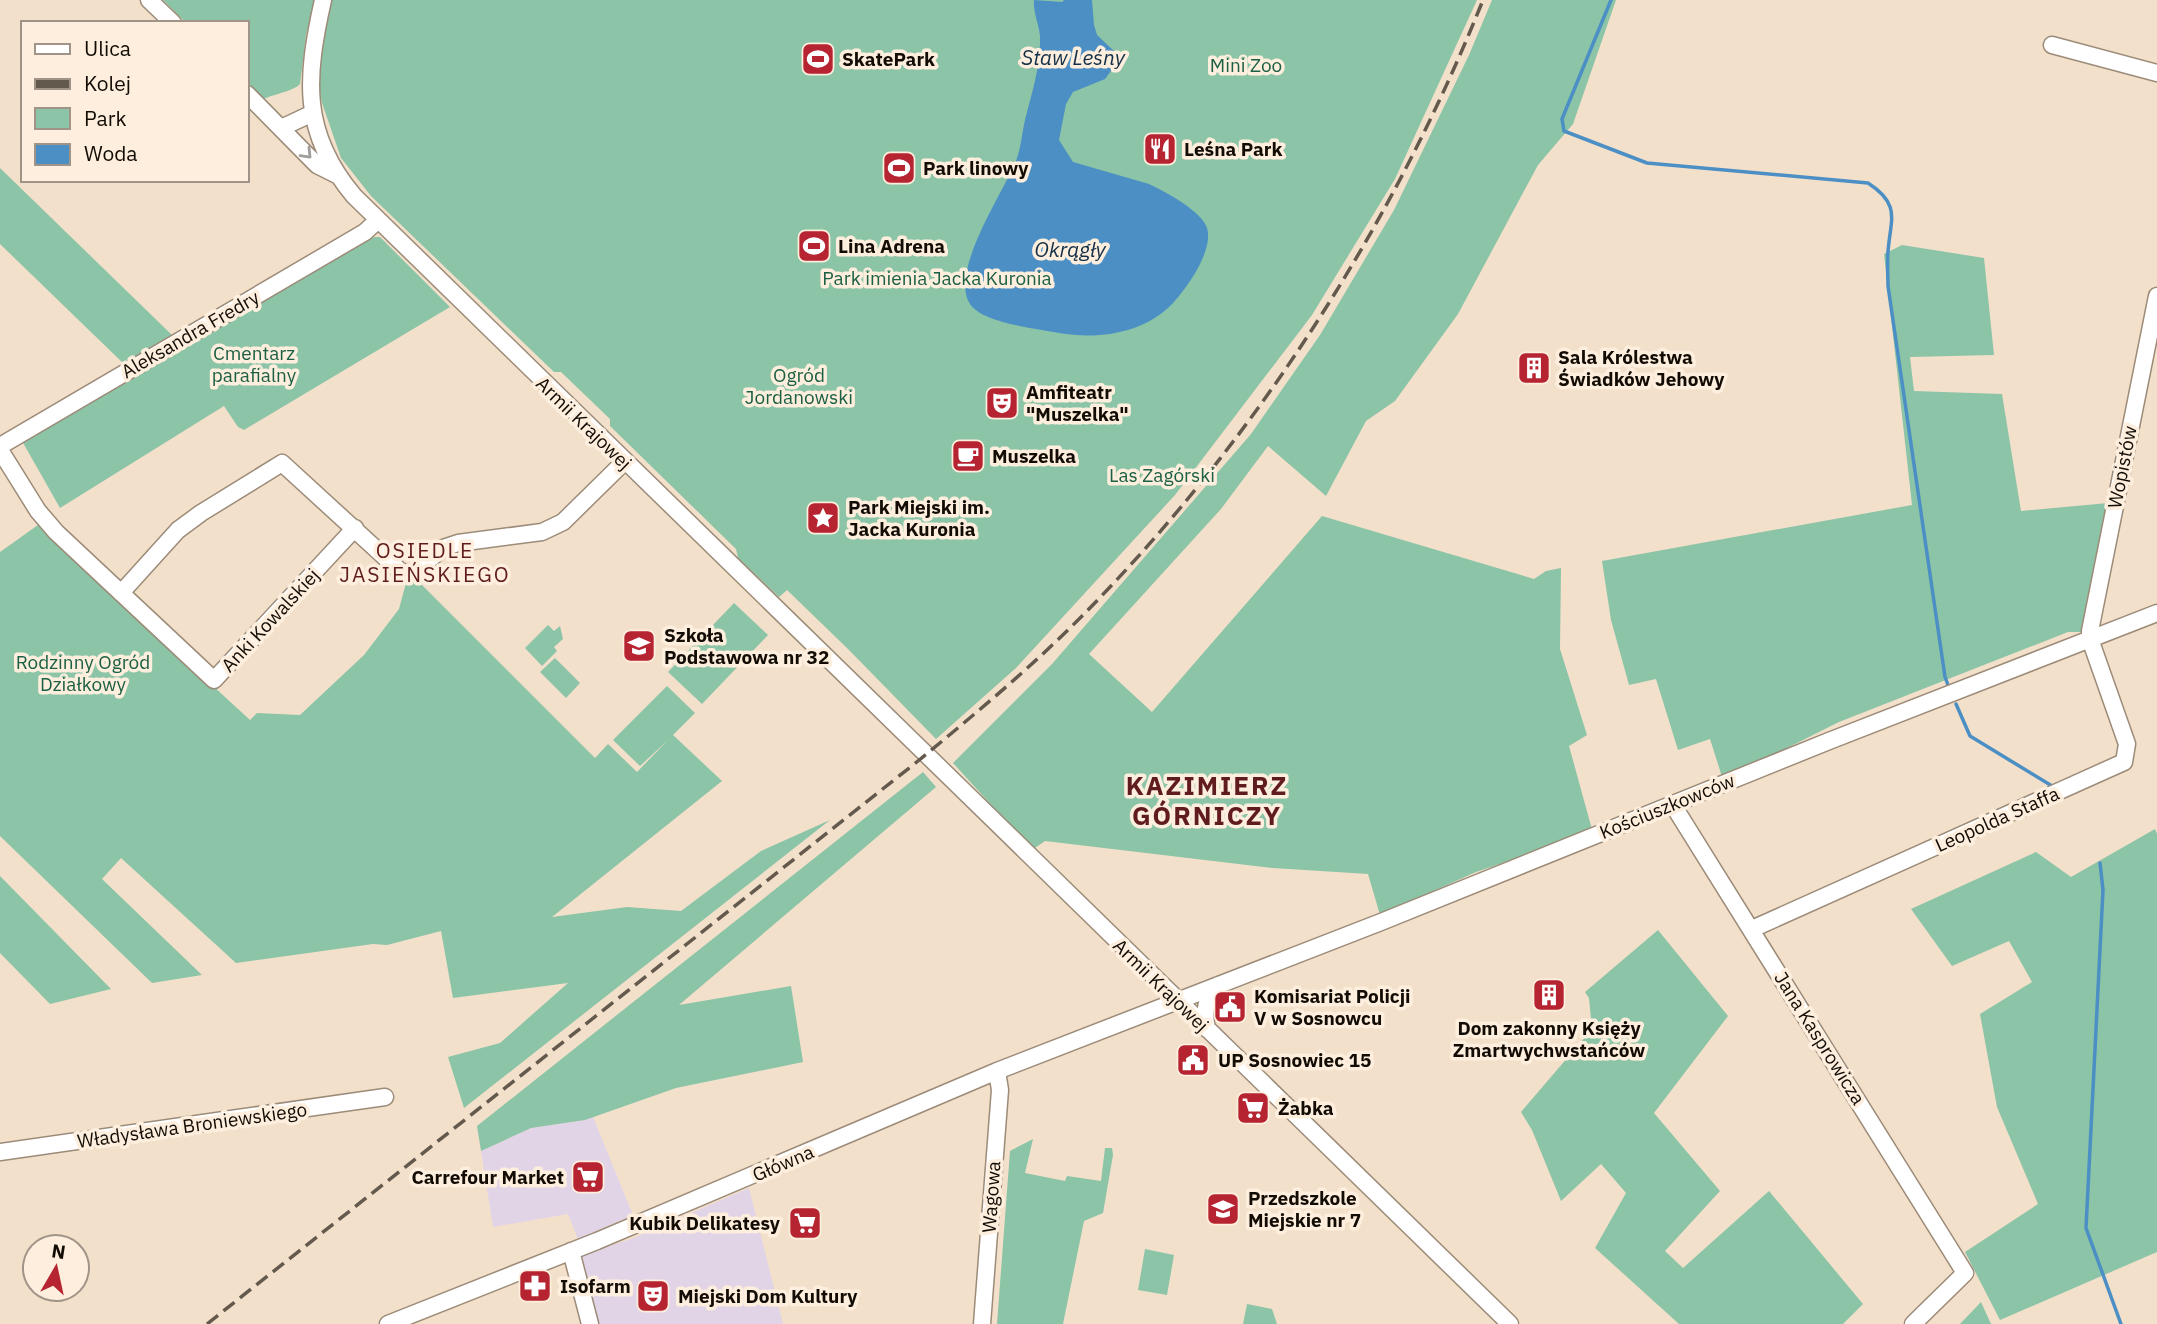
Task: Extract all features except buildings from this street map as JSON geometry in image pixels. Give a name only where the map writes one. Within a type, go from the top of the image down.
[{"type":"street","points":[[149,0],[171,21]]},
{"type":"street","points":[[323,0],[310,70],[313,113],[320,141],[337,175]]},
{"type":"street","points":[[2052,45],[2157,74]]},
{"type":"street","points":[[248,95],[317,165],[337,175]]},
{"type":"street","points":[[281,128],[313,113]]},
{"type":"street","name":"Armii Krajowej","points":[[337,175],[354,196],[624,462],[1510,1324]]},
{"type":"street","name":"Aleksandra Fredry","points":[[0,448],[365,232],[378,220]]},
{"type":"street","name":"Wopistów","points":[[2090,639],[2091,620],[2157,296]]},
{"type":"street","name":"Anki Kowalskiej","points":[[0,448],[38,511],[56,532],[214,680],[355,528]]},
{"type":"street","points":[[121,593],[178,530],[282,463],[400,571],[407,574],[413,573],[443,548],[458,543],[542,532],[553,528],[563,522],[624,462]]},
{"type":"street","name":"Kościuszkowców","points":[[1177,1001],[2157,613]]},
{"type":"street","name":"Leopolda Staffa","points":[[1752,929],[2124,762],[2127,744],[2090,639]]},
{"type":"street","name":"Jana Kasprowicza","points":[[1673,804],[1965,1273],[1913,1324]]},
{"type":"street","points":[[1207,1029],[1207,1002],[1218,985]]},
{"type":"street","name":"Główna","points":[[388,1324],[571,1251],[997,1072],[1177,1001]]},
{"type":"street","name":"Wagowa","points":[[982,1324],[1000,1090],[997,1072]]},
{"type":"street","name":"Władysława Broniewskiego","points":[[0,1152],[385,1097]]},
{"type":"street","points":[[571,1251],[590,1324]]},
{"type":"shaded area","points":[[593,1117],[633,1215],[578,1239],[568,1214],[493,1227],[481,1151],[531,1128]]},
{"type":"shaded area","points":[[749,1188],[783,1324],[598,1324],[581,1255],[631,1239]]},
{"type":"green space","points":[[163,0],[315,0],[306,35],[300,84],[264,99],[248,83],[248,21],[184,21]]},
{"type":"green space","name":"Park imienia Jacka Kuronia","points":[[331,0],[1477,0],[1395,179],[1312,315],[1175,495],[1016,668],[936,739],[787,590],[779,597],[738,558],[736,549],[610,426],[610,419],[561,372],[554,372],[371,196],[341,158],[322,103],[316,70]]},
{"type":"green space","points":[[1492,0],[1616,0],[1573,124],[1538,165],[1458,314],[1395,401],[1366,421],[1326,496],[1268,446],[1221,509],[1089,654],[1152,712],[1322,516],[1534,579],[1546,571],[1561,568],[1560,649],[1587,735],[1569,746],[1593,833],[1476,872],[1380,915],[1368,874],[1273,868],[1045,841],[1032,850],[953,763],[1052,664],[1251,434],[1320,335],[1394,210],[1469,55]]},
{"type":"green space","points":[[0,168],[173,336],[124,364],[0,244]]},
{"type":"green space","name":"Cmentarz parafialny","points":[[380,237],[450,307],[244,430],[238,427],[224,406],[60,508],[22,441],[364,240]]},
{"type":"green space","points":[[1902,245],[1984,258],[1994,355],[1910,357],[1914,391],[2002,394],[2021,511],[2119,502],[2094,632],[2068,632],[1839,722],[1723,780],[1710,739],[1678,750],[1656,679],[1629,685],[1611,620],[1602,561],[1912,505],[1884,254]]},
{"type":"green space","name":"Rodzinny Ogród Działkowy","points":[[38,525],[250,720],[257,713],[300,715],[364,655],[399,609],[406,583],[418,581],[595,758],[608,744],[637,772],[668,740],[640,766],[613,740],[667,686],[695,713],[673,735],[722,781],[552,917],[627,907],[681,911],[761,851],[830,820],[464,1108],[448,1057],[500,1043],[568,983],[453,998],[441,931],[387,945],[373,944],[236,963],[121,858],[102,879],[202,975],[152,983],[0,836],[0,552]]},
{"type":"green space","points":[[734,603],[768,635],[702,704],[668,672]]},
{"type":"green space","points":[[548,625],[554,631],[560,626],[563,639],[554,647],[557,651],[542,666],[525,648]]},
{"type":"green space","points":[[555,658],[580,683],[566,698],[540,672]]},
{"type":"green space","points":[[923,772],[936,787],[679,1005],[791,986],[803,1062],[676,1088],[585,1120],[531,1128],[481,1151],[477,1126]]},
{"type":"green space","points":[[2155,829],[2157,1252],[2000,1320],[1965,1252],[2038,1204],[1997,1107],[1980,1014],[2032,982],[2009,941],[1952,966],[1911,909],[2036,852],[2071,877]]},
{"type":"green space","points":[[0,876],[111,989],[50,1004],[0,953]]},
{"type":"green space","points":[[1658,930],[1728,1016],[1654,1113],[1720,1191],[1665,1251],[1683,1268],[1769,1191],[1863,1304],[1843,1324],[1679,1324],[1595,1248],[1626,1193],[1601,1164],[1561,1201],[1532,1130],[1521,1112],[1592,1029],[1589,998],[1585,992]]},
{"type":"green space","points":[[1033,1139],[1025,1173],[1065,1181],[1067,1176],[1101,1181],[1105,1148],[1112,1148],[1103,1213],[1084,1221],[1063,1324],[997,1324],[1010,1151]]},
{"type":"green space","points":[[1145,1249],[1174,1255],[1167,1295],[1138,1290]]},
{"type":"green space","points":[[1981,1302],[1991,1324],[1960,1324]]},
{"type":"green space","points":[[1247,1304],[1272,1309],[1277,1324],[1243,1324]]},
{"type":"water","name":"Okrągły","points":[[1034,0],[1092,0],[1097,35],[1114,51],[1116,64],[1105,79],[1073,92],[1066,104],[1059,140],[1073,162],[1156,187],[1190,208],[1207,228],[1207,247],[1192,278],[1162,313],[1135,328],[1105,334],[1074,335],[1011,324],[976,311],[965,290],[972,253],[980,232],[1019,151],[1039,57],[1040,36]]},
{"type":"waterway","points":[[1611,0],[1562,119],[1564,131],[1647,163],[1868,183],[1879,191],[1890,206],[1892,222],[1888,286],[1948,685]]},
{"type":"waterway","points":[[1956,704],[1970,736],[2052,786]]},
{"type":"waterway","points":[[2100,863],[2103,890],[2086,1228],[2121,1324]]},
{"type":"railway","points":[[207,1324],[918,761],[1024,671],[1085,613],[1207,476],[1314,326],[1362,248],[1406,167],[1447,84],[1483,0]]},
{"type":"place","name":"SkatePark","points":[[818,59]]},
{"type":"place","name":"Leśna Park","points":[[1160,149]]},
{"type":"place","name":"Park linowy","points":[[899,168]]},
{"type":"place","name":"Lina Adrena","points":[[814,246]]},
{"type":"place","name":"Sala Królestwa Świadków Jehowy","points":[[1534,368]]},
{"type":"place","name":"Amfiteatr \"Muszelka\"","points":[[1002,403]]},
{"type":"place","name":"Muszelka","points":[[968,456]]},
{"type":"place","name":"Park Miejski im. Jacka Kuronia","points":[[823,518]]},
{"type":"place","name":"Szkoła Podstawowa nr 32","points":[[639,646]]},
{"type":"place","name":"Dom zakonny Księży Zmartwychwstańców","points":[[1549,995]]},
{"type":"place","name":"Komisariat Policji V w Sosnowcu","points":[[1230,1007]]},
{"type":"place","name":"UP Sosnowiec 15","points":[[1193,1060]]},
{"type":"place","name":"Żabka","points":[[1253,1108]]},
{"type":"place","name":"Carrefour Market","points":[[588,1177]]},
{"type":"place","name":"Przedszkole Miejskie nr 7","points":[[1223,1209]]},
{"type":"place","name":"Kubik Delikatesy","points":[[805,1223]]},
{"type":"place","name":"Isofarm","points":[[535,1286]]},
{"type":"place","name":"Miejski Dom Kultury","points":[[653,1296]]},
{"type":"district","name":"OSIEDLE JASIEŃSKIEGO","points":[[425,562]]},
{"type":"district","name":"KAZIMIERZ GÓRNICZY","points":[[1207,800]]},
{"type":"water label","name":"Staw Leśny","points":[[1073,57]]},
{"type":"park label","name":"Mini Zoo","points":[[1246,65]]},
{"type":"park label","name":"Ogród Jordanowski","points":[[799,386]]},
{"type":"park label","name":"Las Zagórski","points":[[1162,475]]}]
